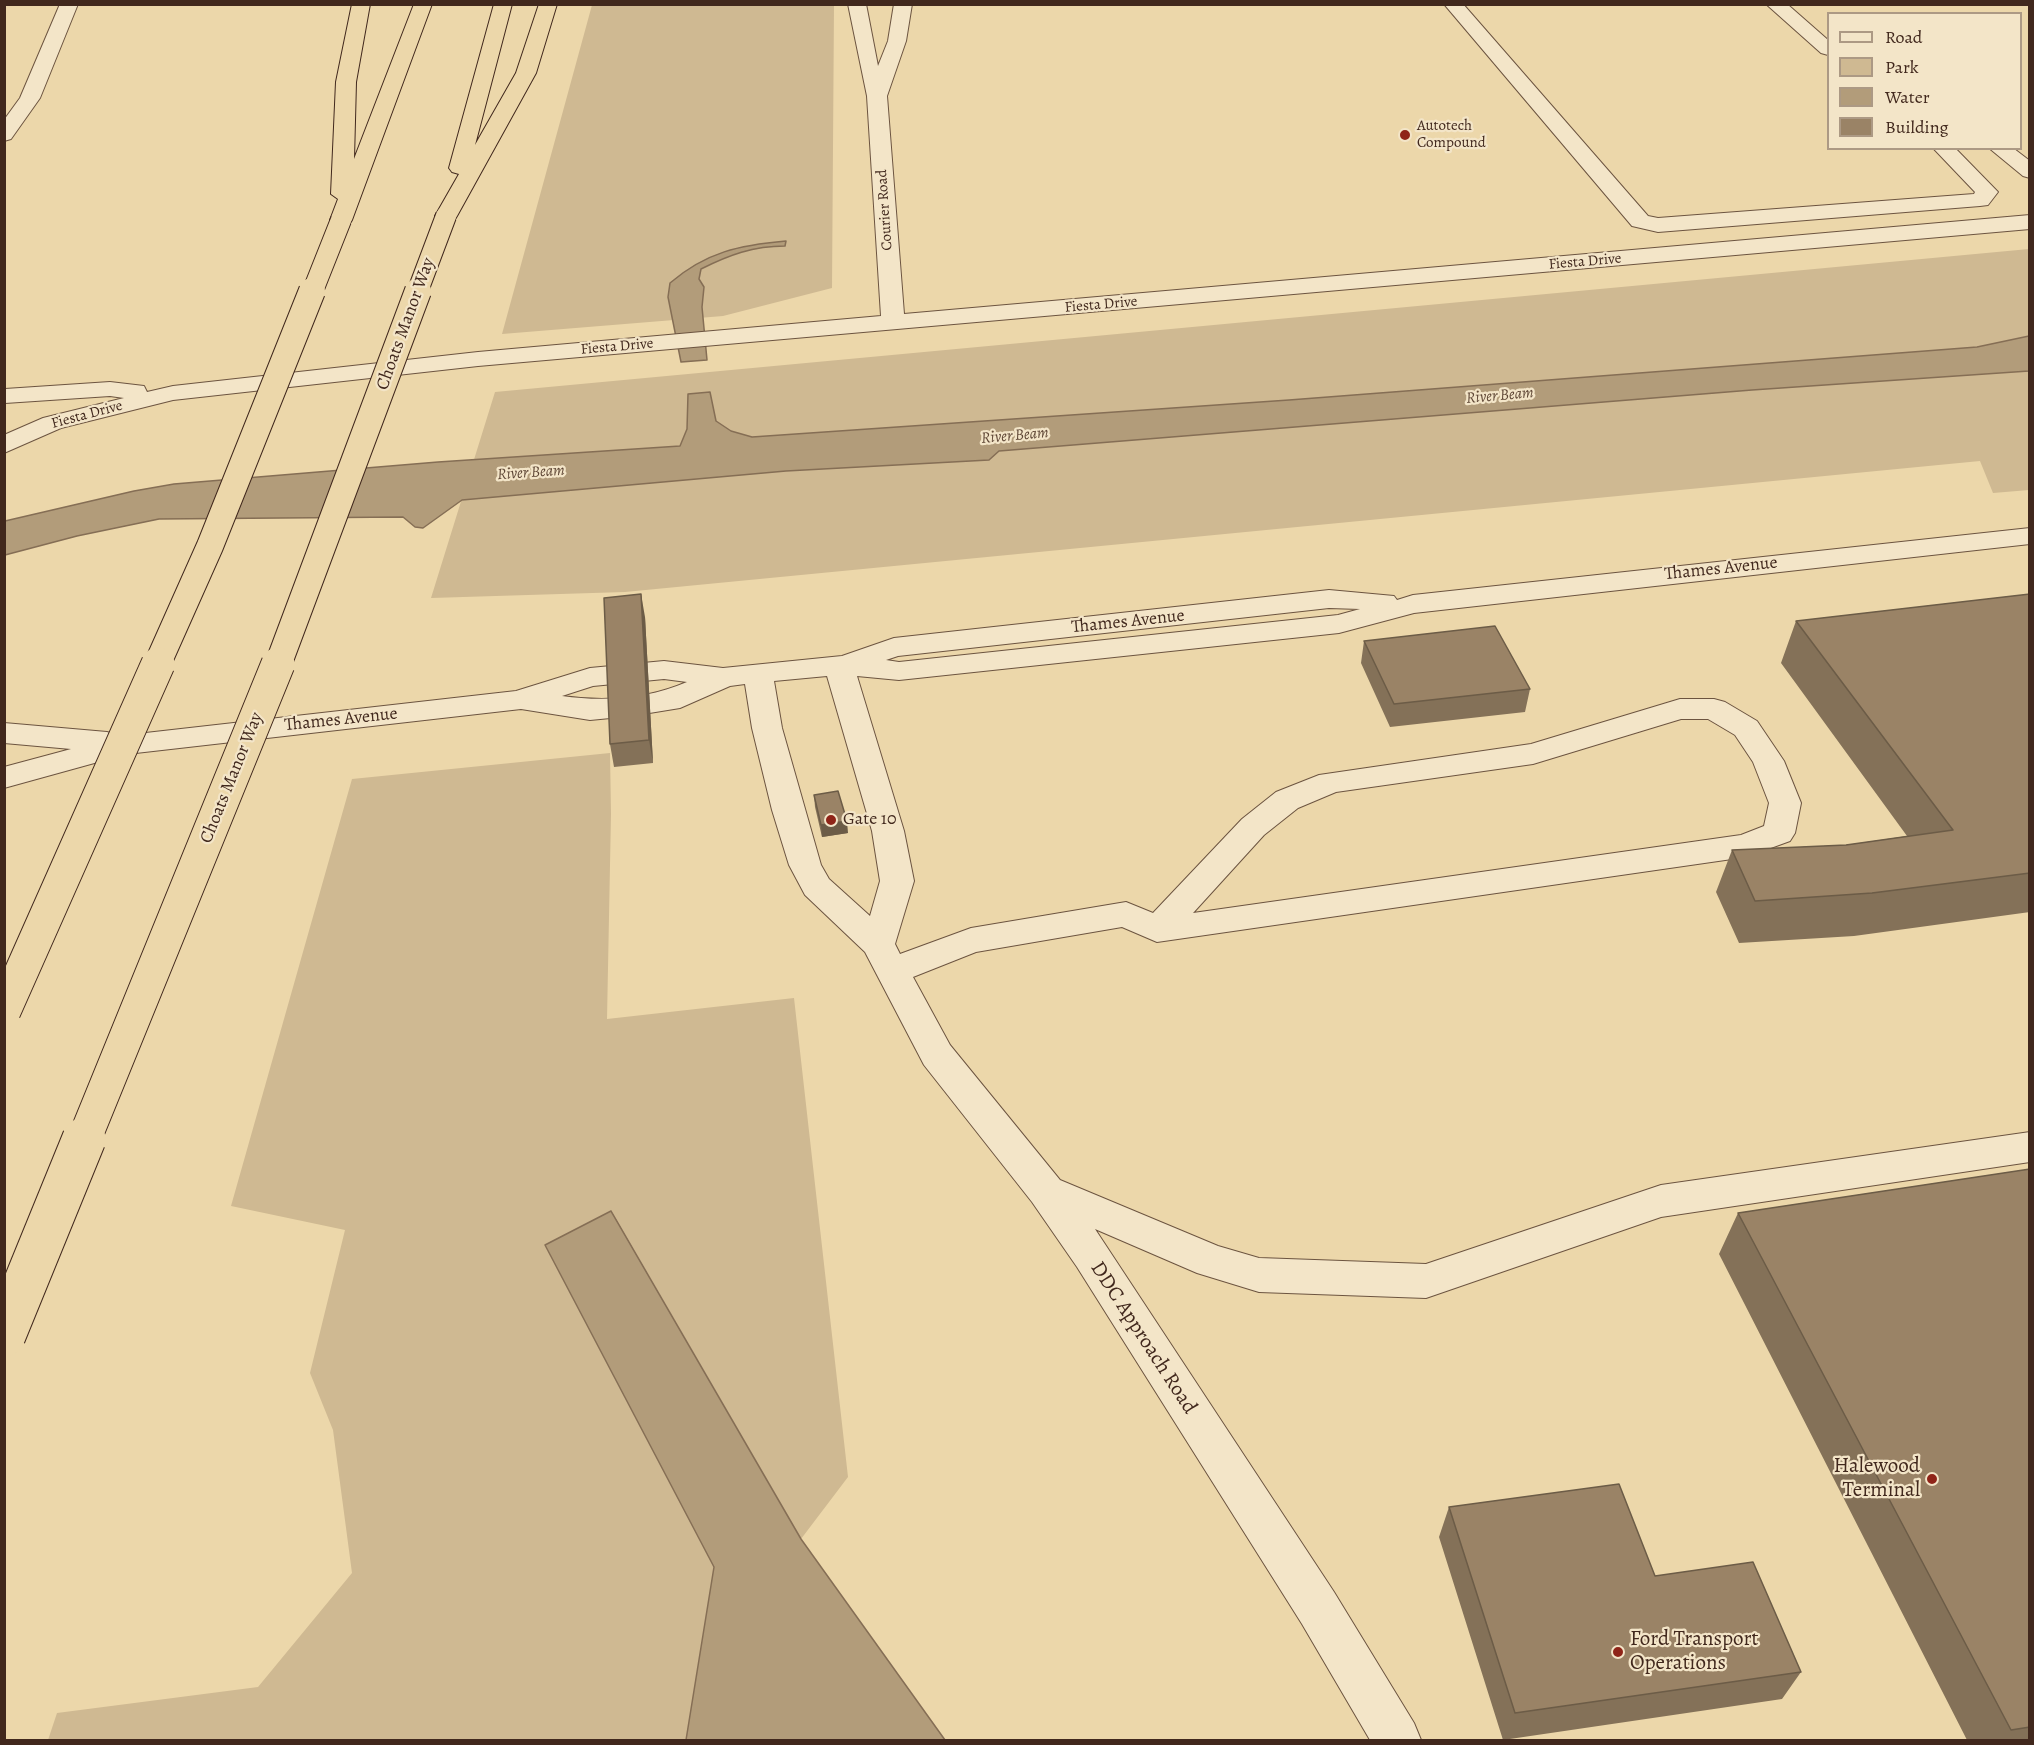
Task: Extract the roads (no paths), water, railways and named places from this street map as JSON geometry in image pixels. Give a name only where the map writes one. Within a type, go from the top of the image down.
[{"type":"highway","points":[[341,220],[346,82],[361,4]]},
{"type":"highway","points":[[4,1011],[210,546],[341,220],[423,4]]},
{"type":"highway","points":[[446,216],[503,4]]},
{"type":"highway","points":[[446,216],[526,73],[548,4]]},
{"type":"highway","name":"Choats Manor Way","points":[[4,1335],[289,638],[446,216]]},
{"type":"street","points":[[4,135],[30,98],[69,4]]},
{"type":"street","name":"Courier Road","points":[[857,4],[878,96],[893,324]]},
{"type":"street","name":"Courier Road","points":[[878,96],[893,50],[903,4]]},
{"type":"street","points":[[1453,4],[1640,220],[1658,225],[1980,200],[1987,192],[1945,150]]},
{"type":"street","points":[[1775,4],[1827,48]]},
{"type":"street","points":[[866,49],[879,18],[893,50]]},
{"type":"street","points":[[2002,150],[2030,172]]},
{"type":"street","name":"Fiesta Drive","points":[[4,444],[52,423],[173,393],[466,360],[2030,222]]},
{"type":"street","name":"Fiesta Drive","points":[[5,396],[110,389],[173,393]]},
{"type":"street","points":[[4,444],[14,435],[21,422],[22,409],[18,403],[5,396]]},
{"type":"street","name":"Thames Avenue","points":[[4,778],[126,744],[519,700],[591,710],[630,706],[669,701],[723,677],[843,665],[899,670],[1339,624],[1413,604],[2030,536]]},
{"type":"street","points":[[843,665],[888,831],[897,880],[885,957],[1126,914],[1157,930],[1746,846],[1779,833],[1785,803],[1768,761],[1746,728],[1714,709],[1680,709],[1533,754],[1330,782],[1287,800],[1253,827],[1157,930]]},
{"type":"street","name":"DDC Approach Road","points":[[758,674],[767,728],[805,865],[817,887],[885,957],[937,1054],[1046,1191],[1318,1608],[1397,1740]]},
{"type":"street","name":"Thames Avenue","points":[[4,733],[126,744]]},
{"type":"street","points":[[1046,1191],[1211,1261],[1259,1275],[1426,1281],[1661,1201],[2030,1147]]},
{"type":"water","points":[[786,241],[785,246],[742,252],[701,269],[699,279],[704,287],[702,307],[707,360],[681,362],[668,297],[670,283],[683,272],[710,257],[739,248]]},
{"type":"water","name":"River Beam","points":[[2029,336],[2029,371],[1752,390],[999,451],[989,460],[786,471],[462,500],[423,528],[415,527],[403,517],[159,519],[77,536],[5,555],[5,521],[174,484],[438,462],[680,446],[687,429],[688,394],[710,392],[716,421],[731,431],[752,437],[1289,400],[1977,347]]},
{"type":"water","points":[[611,1211],[801,1539],[945,1740],[686,1740],[714,1567],[545,1245]]},
{"type":"place","name":"Autotech Compound","points":[[1405,135]]},
{"type":"place","name":"Gate 10","points":[[831,820]]},
{"type":"place","name":"Halewood Terminal","points":[[1932,1479]]},
{"type":"place","name":"Ford Transport Operations","points":[[1618,1652]]}]
